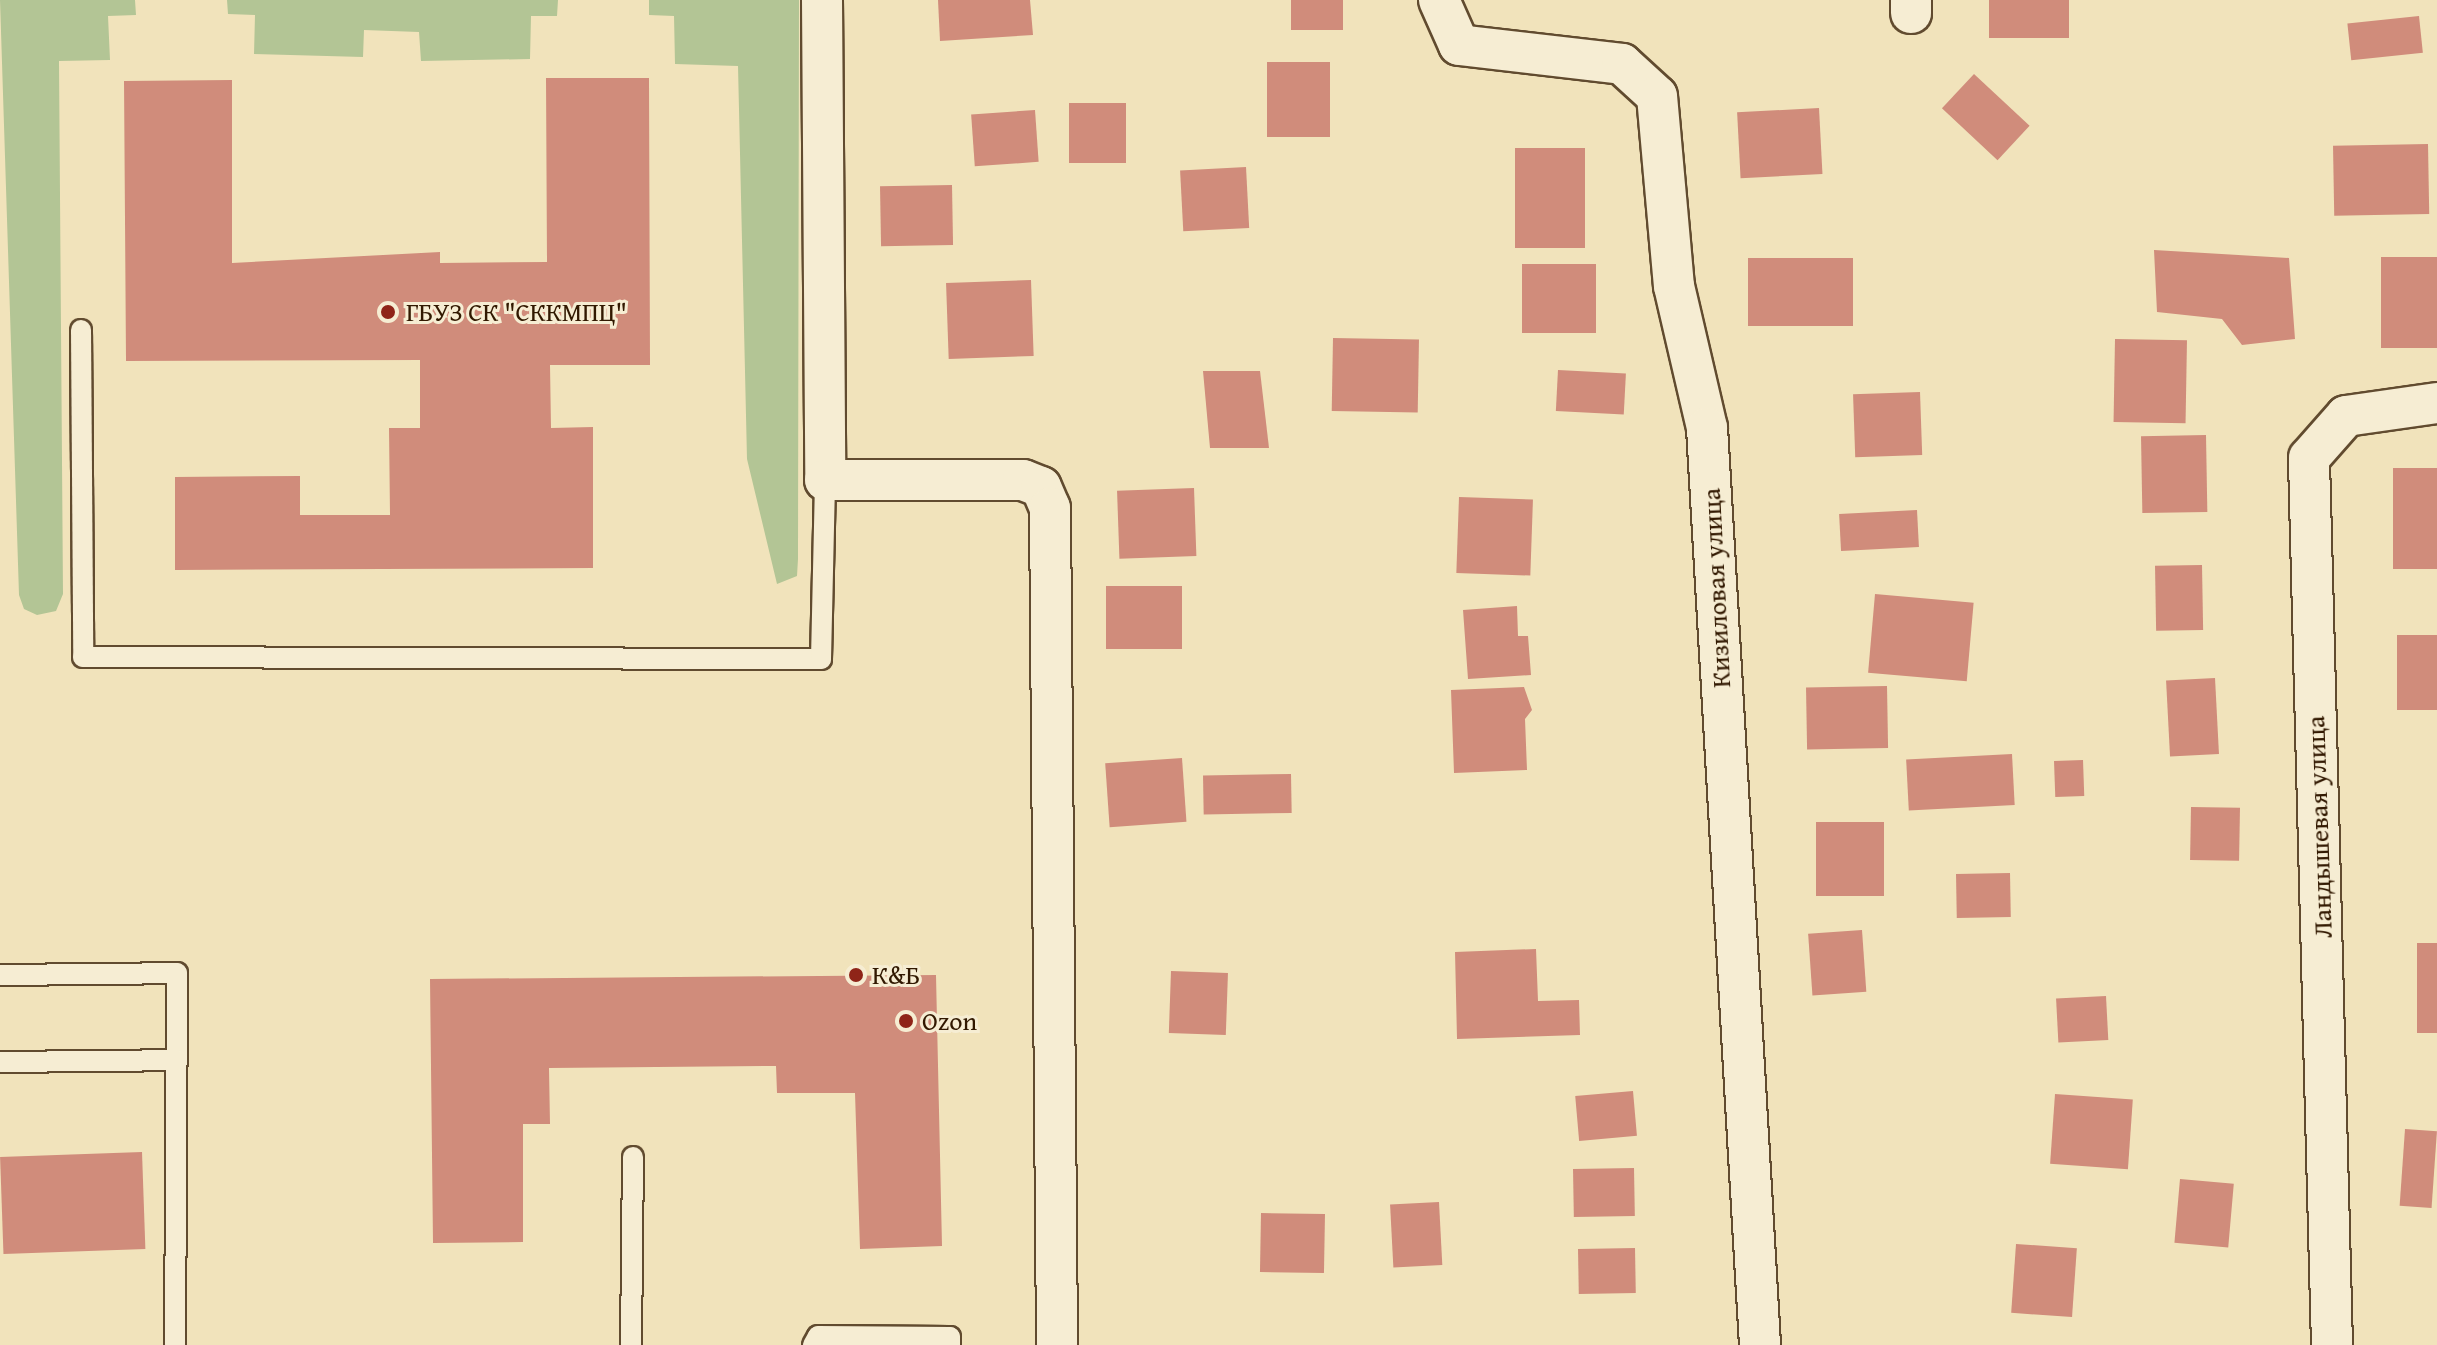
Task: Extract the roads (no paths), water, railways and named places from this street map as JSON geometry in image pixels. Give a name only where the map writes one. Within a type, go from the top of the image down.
[{"type":"street","points":[[822,0],[825,480],[1023,480],[1041,487],[1050,508],[1057,1345]]},
{"type":"street","name":"Кизиловая улица","points":[[1439,0],[1459,45],[1622,64],[1657,96],[1674,286],[1707,428],[1760,1345]]},
{"type":"street","name":"Ландышевая улица","points":[[2332,1345],[2309,458],[2346,416],[2437,403]]},
{"type":"lane","points":[[81,330],[83,657],[821,659],[825,480]]},
{"type":"lane","points":[[0,975],[177,973],[175,1345]]},
{"type":"lane","points":[[0,1062],[177,1060]]},
{"type":"lane","points":[[631,1345],[633,1157]]},
{"type":"lane","points":[[813,1345],[818,1336],[950,1337],[950,1345]]},
{"type":"place","name":"ГБУЗ СК \"СККМПЦ\"","points":[[388,312]]},
{"type":"place","name":"К&Б","points":[[856,975]]},
{"type":"place","name":"Ozon","points":[[906,1021]]}]
